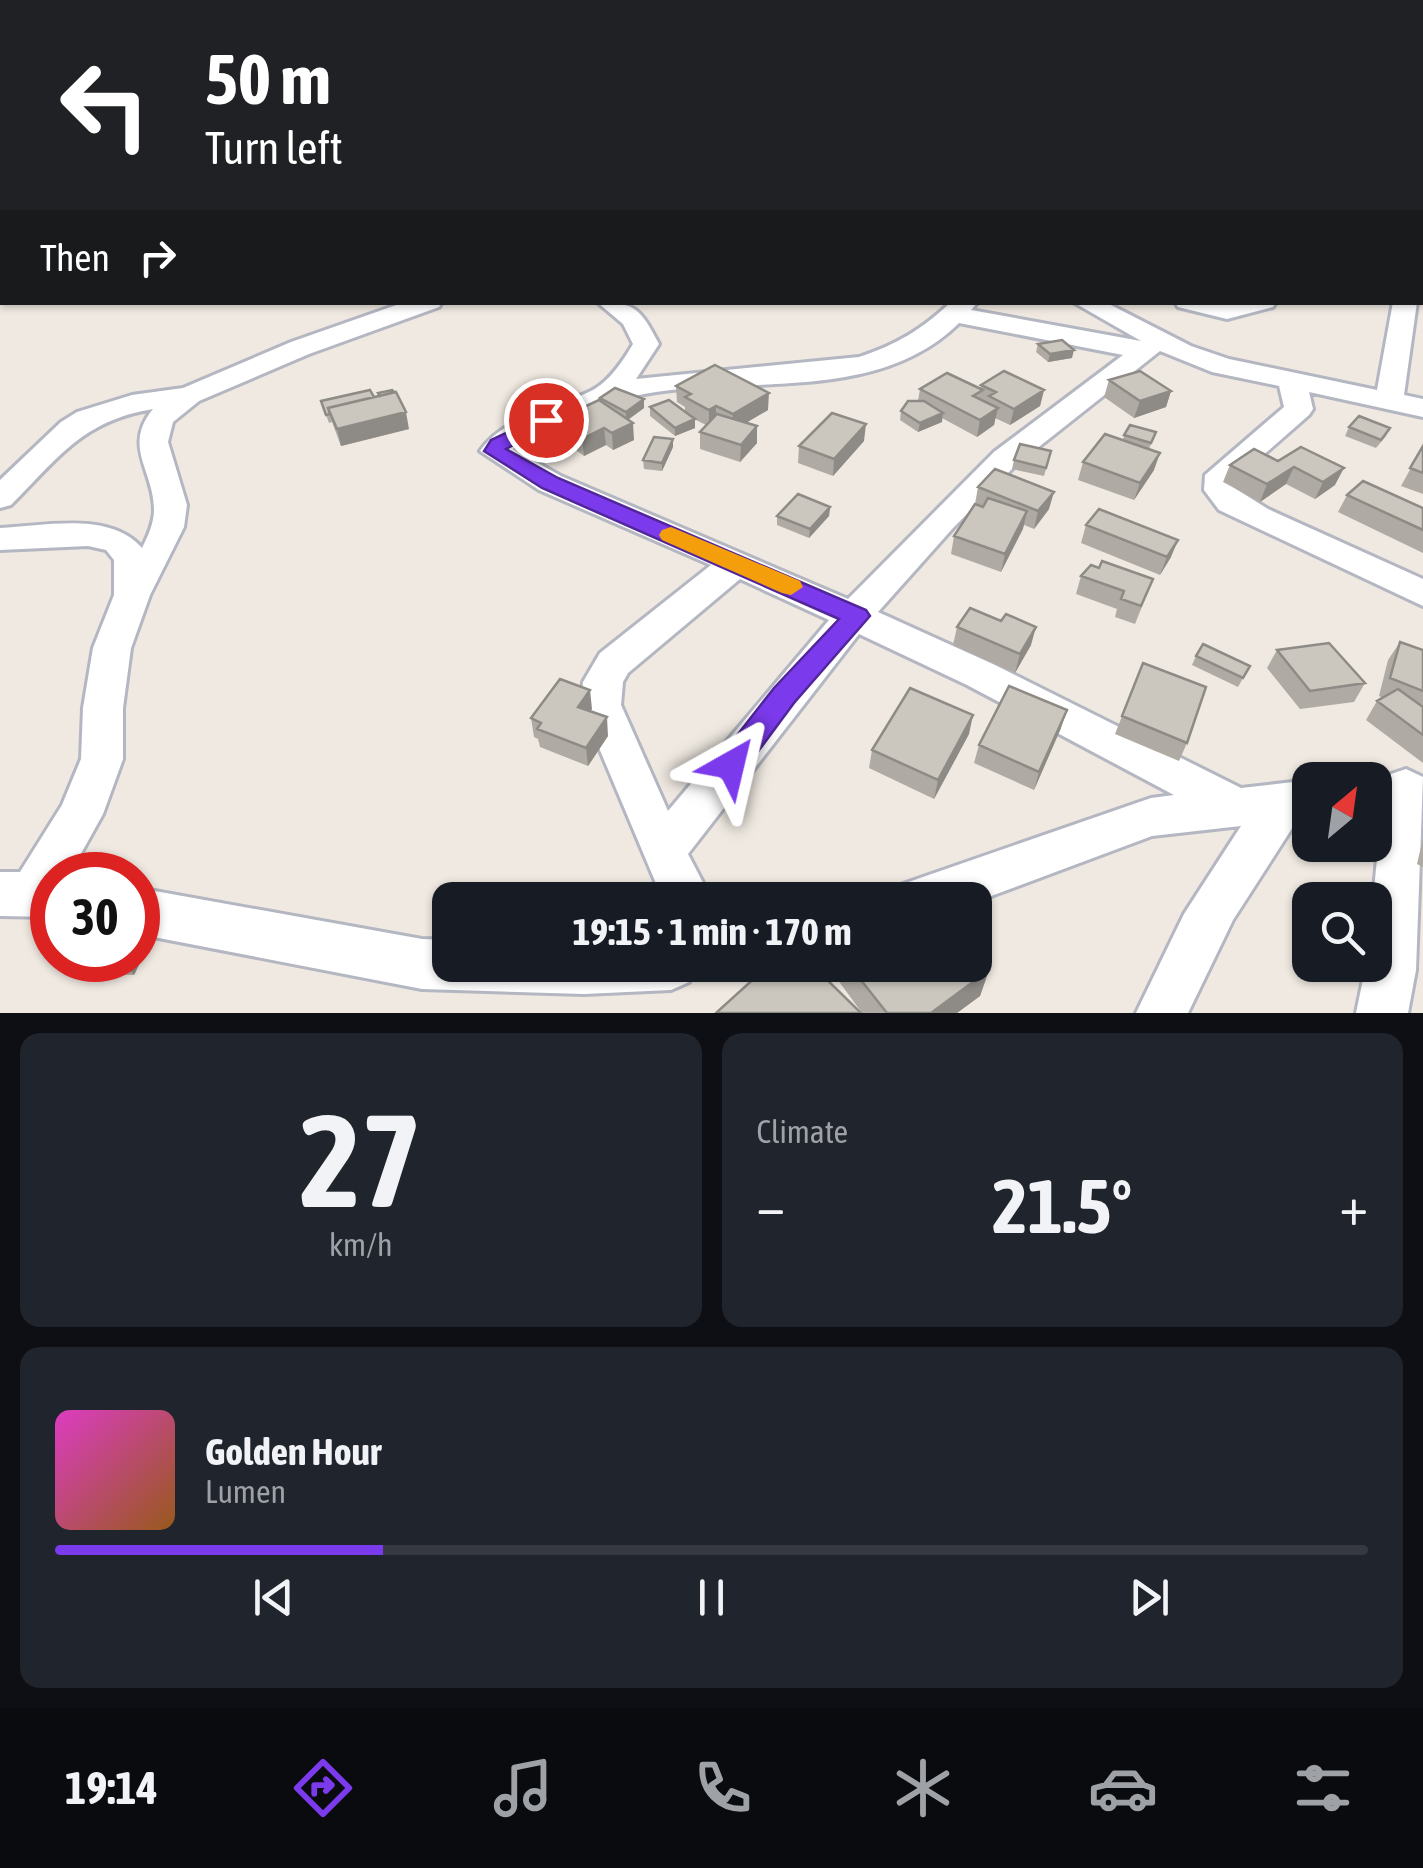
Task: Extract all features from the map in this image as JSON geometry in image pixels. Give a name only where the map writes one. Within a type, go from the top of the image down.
[{"type":"street","points":[[0,498],[70,428],[87,418],[132,404],[188,395],[316,342],[421,305]]},
{"type":"street","points":[[606,394],[631,369],[646,344],[634,320],[613,305]]},
{"type":"street","points":[[1090,305],[1145,340]]},
{"type":"street","points":[[663,852],[784,696],[937,524],[988,474],[1181,305]]},
{"type":"street","points":[[1197,305],[1227,312],[1253,305]]},
{"type":"street","points":[[1389,402],[1405,305]]},
{"type":"street","points":[[1277,803],[550,483],[495,451],[510,438],[606,394],[660,383],[822,372],[876,363],[909,351],[961,309],[1145,340],[1222,366],[1423,408]]},
{"type":"street","points":[[1292,381],[1299,408],[1221,475],[1220,490],[1230,503],[1243,510],[1423,594]]},
{"type":"street","points":[[29,894],[81,814],[102,758],[103,708],[112,648],[132,595],[160,546],[170,516],[171,492],[153,438],[157,421],[188,395]]},
{"type":"street","points":[[0,539],[88,535],[118,542],[131,558],[132,595]]},
{"type":"street","points":[[679,882],[601,705],[602,682],[614,662],[736,563]]},
{"type":"street","points":[[1382,1013],[1391,970],[1401,787]]},
{"type":"street","points":[[971,882],[1151,818],[1277,803]]},
{"type":"street","points":[[1162,1013],[1187,950],[1277,803]]},
{"type":"street","points":[[160,915],[432,964]]},
{"type":"building","points":[[1062,340],[1074,350],[1050,354],[1038,344]]},
{"type":"building","points":[[715,365],[769,393],[733,414],[716,406],[709,410],[685,397],[691,394],[676,386]]},
{"type":"building","points":[[1004,371],[1044,390],[1014,409],[989,396],[996,392],[981,385]]},
{"type":"building","points":[[1140,371],[1171,391],[1140,401],[1109,380]]},
{"type":"building","points":[[947,373],[983,390],[973,396],[998,408],[980,420],[920,389]]},
{"type":"building","points":[[615,388],[644,399],[626,412],[600,398]]},
{"type":"building","points":[[370,390],[374,397],[328,408],[330,414],[326,415],[321,401]]},
{"type":"building","points":[[396,392],[406,412],[337,429],[328,408]]},
{"type":"building","points":[[599,400],[633,423],[612,433],[604,428],[582,439],[556,420]]},
{"type":"building","points":[[669,400],[695,419],[675,428],[650,407]]},
{"type":"building","points":[[908,401],[924,401],[943,413],[920,423],[901,411]]},
{"type":"building","points":[[832,413],[866,424],[834,459],[799,446]]},
{"type":"building","points":[[717,414],[757,426],[741,445],[700,432]]},
{"type":"building","points":[[1359,416],[1390,428],[1381,440],[1349,427]]},
{"type":"building","points":[[1130,425],[1156,432],[1151,443],[1124,435]]},
{"type":"building","points":[[1105,434],[1160,453],[1140,483],[1083,462]]},
{"type":"building","points":[[654,437],[673,439],[662,463],[643,460]]},
{"type":"building","points":[[1020,444],[1051,451],[1046,468],[1014,460]]},
{"type":"building","points":[[1423,446],[1423,473],[1410,468]]},
{"type":"building","points":[[1301,447],[1344,468],[1323,482],[1294,467],[1267,484],[1230,465],[1254,449],[1278,461]]},
{"type":"building","points":[[995,469],[1054,492],[1038,511],[978,487]]},
{"type":"building","points":[[1363,481],[1423,508],[1423,530],[1347,495]]},
{"type":"building","points":[[798,494],[830,507],[810,529],[777,516]]},
{"type":"building","points":[[988,498],[1027,511],[1005,554],[954,536],[975,504],[983,507]]},
{"type":"building","points":[[1099,509],[1178,540],[1167,557],[1086,525]]},
{"type":"building","points":[[1102,561],[1153,579],[1141,606],[1121,599],[1124,591],[1081,576],[1091,565],[1099,568]]},
{"type":"building","points":[[970,608],[1001,621],[1006,614],[1036,627],[1020,654],[957,627]]},
{"type":"building","points":[[1400,642],[1423,650],[1423,691],[1390,678]]},
{"type":"building","points":[[1329,643],[1365,683],[1310,691],[1277,650]]},
{"type":"building","points":[[1203,644],[1250,666],[1243,678],[1196,656]]},
{"type":"building","points":[[1143,663],[1206,687],[1187,743],[1122,716]]},
{"type":"building","points":[[560,679],[590,690],[578,707],[607,717],[586,748],[537,729],[541,723],[531,718]]},
{"type":"building","points":[[1009,686],[1067,710],[1039,772],[979,745]]},
{"type":"building","points":[[910,688],[973,715],[938,780],[872,750]]},
{"type":"building","points":[[1398,689],[1423,707],[1423,735],[1377,701]]},
{"type":"building","points":[[750,982],[829,982],[861,1013],[716,1013]]},
{"type":"building","points":[[862,982],[973,982],[931,1013],[887,1013]]},
{"type":"slow traffic","points":[[671,535],[791,587]]},
{"type":"route","points":[[546,420],[498,444],[495,451],[550,483],[857,616],[784,696],[731,765]]}]
